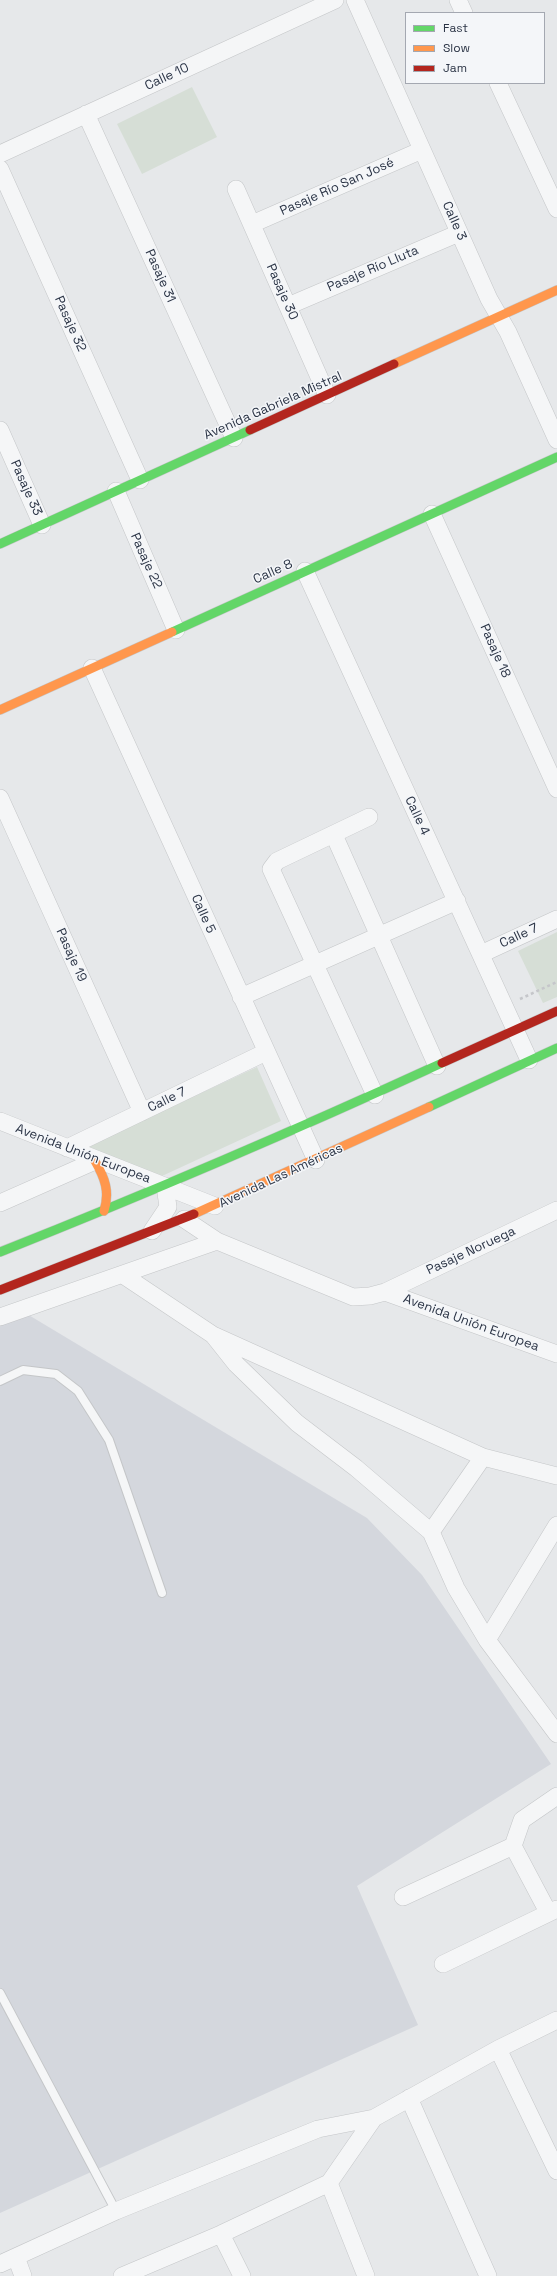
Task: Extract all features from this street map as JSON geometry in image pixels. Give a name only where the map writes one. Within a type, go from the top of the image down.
[{"type":"main road","name":"Avenida Gabriela Mistral","points":[[0,544],[557,290]]},
{"type":"main road","name":"Calle 8","points":[[0,710],[557,457]]},
{"type":"main road","points":[[0,1252],[165,1186],[301,1128],[557,1011]]},
{"type":"main road","name":"Avenida Las Américas","points":[[0,1290],[215,1206],[557,1048]]},
{"type":"main road","points":[[95,1160],[108,1186],[108,1200],[104,1211]]},
{"type":"street","name":"Calle 10","points":[[0,154],[335,0]]},
{"type":"street","name":"Calle 3","points":[[354,0],[489,299],[500,317],[557,440]]},
{"type":"street","points":[[458,0],[464,12]]},
{"type":"street","points":[[498,84],[557,209]]},
{"type":"street","name":"Pasaje 31","points":[[86,114],[234,438]]},
{"type":"street","name":"Pasaje Río San José","points":[[252,224],[422,150]]},
{"type":"street","name":"Pasaje 32","points":[[0,169],[140,480]]},
{"type":"street","name":"Pasaje 30","points":[[236,189],[327,395]]},
{"type":"street","name":"Pasaje Río Lluta","points":[[288,306],[459,233]]},
{"type":"street","name":"Pasaje 33","points":[[0,430],[42,525]]},
{"type":"street","name":"Pasaje 22","points":[[116,491],[176,630]]},
{"type":"street","name":"Pasaje 18","points":[[432,514],[557,789]]},
{"type":"street","name":"Calle 4","points":[[305,571],[529,1060]]},
{"type":"street","name":"Calle 5","points":[[92,668],[316,1160]]},
{"type":"street","name":"Pasaje 19","points":[[0,798],[142,1112]]},
{"type":"street","points":[[369,817],[277,861],[271,870],[375,1095]]},
{"type":"street","points":[[334,835],[437,1066]]},
{"type":"street","points":[[241,998],[378,935],[457,902]]},
{"type":"street","name":"Calle 7","points":[[481,954],[557,919]]},
{"type":"street","name":"Calle 7","points":[[67,1148],[266,1052]]},
{"type":"street","name":"Avenida Unión Europea","points":[[0,1121],[95,1160],[215,1206]]},
{"type":"street","points":[[0,1203],[95,1160]]},
{"type":"street","name":"Avenida Unión Europea","points":[[152,1231],[168,1207],[165,1186]]},
{"type":"street","name":"Pasaje Noruega","points":[[184,1219],[217,1241],[353,1297],[370,1296],[385,1292],[557,1210]]},
{"type":"street","points":[[0,1317],[217,1241]]},
{"type":"street","points":[[123,1275],[213,1335],[483,1457],[557,1476]]},
{"type":"street","name":"Avenida Unión Europea","points":[[385,1292],[557,1354]]},
{"type":"street","points":[[213,1335],[236,1364],[298,1423],[356,1468],[431,1532],[456,1588],[487,1640],[556,1730]]},
{"type":"street","points":[[431,1532],[483,1457]]},
{"type":"street","points":[[487,1640],[557,1525]]},
{"type":"street","points":[[403,1897],[513,1846],[522,1820],[557,1796]]},
{"type":"street","points":[[443,1964],[553,1911],[513,1846]]},
{"type":"street","points":[[0,2264],[116,2211],[318,2129],[374,2118],[498,2049],[557,2020]]},
{"type":"street","points":[[498,2049],[557,2169]]},
{"type":"street","points":[[410,2098],[488,2276]]},
{"type":"street","points":[[122,2276],[221,2234],[329,2183],[374,2118]]},
{"type":"street","points":[[329,2183],[366,2276]]},
{"type":"street","points":[[221,2234],[242,2276]]},
{"type":"street","points":[[16,2257],[23,2276]]},
{"type":"lane","points":[[0,1381],[23,1370],[56,1374],[78,1391],[109,1440],[162,1593]]},
{"type":"lane","points":[[0,1993],[116,2211]]},
{"type":"path","points":[[505,1006],[557,982]]},
{"type":"shaded area","points":[[192,87],[217,137],[142,174],[117,124]]},
{"type":"shaded area","points":[[557,932],[557,997],[543,1003],[518,951]]},
{"type":"shaded area","points":[[257,1067],[281,1121],[162,1176],[83,1148]]},
{"type":"shaded area","points":[[22,1311],[367,1518],[422,1575],[551,1764],[357,1886],[418,2025],[0,2213],[0,1321]]},
{"type":"traffic: fast","points":[[0,544],[250,430]]},
{"type":"traffic: fast","points":[[172,632],[557,457]]},
{"type":"traffic: fast","points":[[429,1107],[557,1048]]},
{"type":"traffic: fast","points":[[0,1252],[222,1160],[442,1063]]},
{"type":"traffic: slow","points":[[394,364],[557,290]]},
{"type":"traffic: slow","points":[[0,710],[172,632]]},
{"type":"traffic: slow","points":[[194,1214],[429,1107]]},
{"type":"traffic: slow","points":[[95,1161],[106,1185],[107,1198],[104,1211]]},
{"type":"traffic: jam","points":[[250,430],[394,364]]},
{"type":"traffic: jam","points":[[442,1063],[557,1011]]},
{"type":"traffic: jam","points":[[0,1290],[194,1214]]}]
